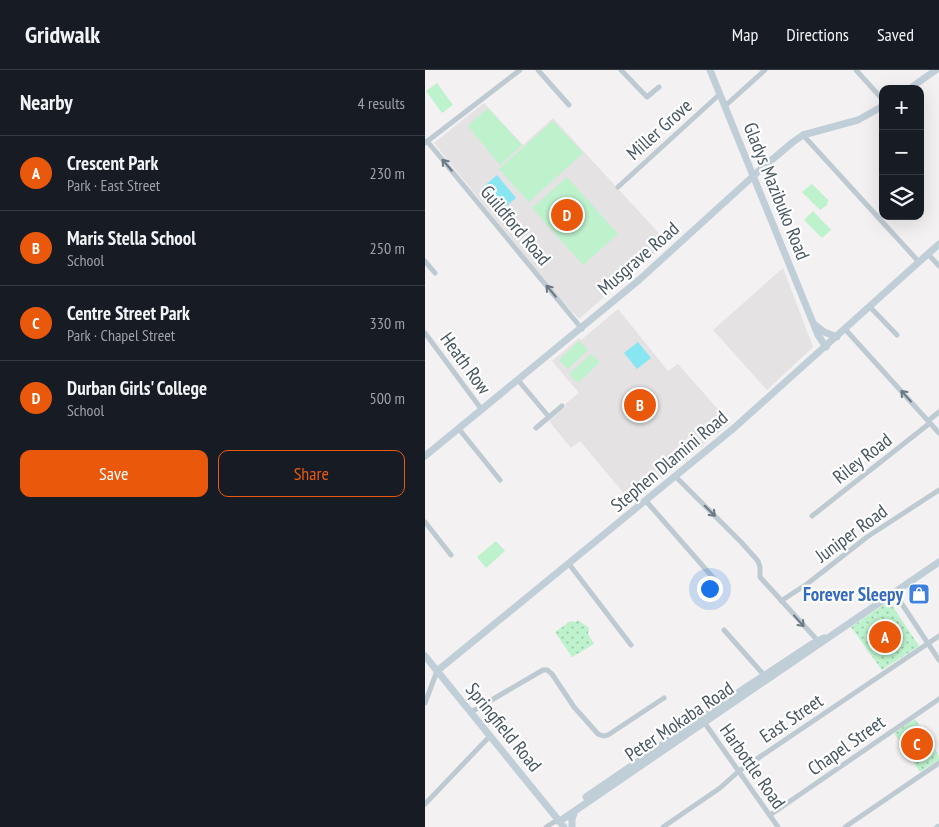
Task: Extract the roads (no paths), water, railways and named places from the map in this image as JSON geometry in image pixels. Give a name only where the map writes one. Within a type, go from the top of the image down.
[{"type":"street","points":[[538,70],[569,105]]},
{"type":"street","points":[[621,70],[647,97],[659,87]]},
{"type":"street","name":"Gladys Mazibuko Road","points":[[710,70],[819,338],[826,347]]},
{"type":"street","points":[[725,106],[765,70]]},
{"type":"street","points":[[856,70],[879,96]]},
{"type":"street","points":[[915,85],[936,70]]},
{"type":"street","points":[[426,142],[518,71]]},
{"type":"street","name":"Miller Grove","points":[[618,187],[720,94]]},
{"type":"street","name":"Musgrave Road","points":[[425,456],[639,280],[793,142],[803,135],[858,120],[879,108]]},
{"type":"street","points":[[803,135],[919,262]]},
{"type":"street","name":"Guildford Road","points":[[426,142],[581,329]]},
{"type":"street","name":"Stephen Dlamini Road","points":[[425,702],[437,671],[734,428],[939,244]]},
{"type":"street","points":[[928,254],[939,266]]},
{"type":"street","points":[[425,261],[435,273]]},
{"type":"street","points":[[870,307],[897,335]]},
{"type":"street","points":[[814,324],[824,332],[837,336]]},
{"type":"street","points":[[845,329],[939,432]]},
{"type":"street","name":"Heath Row","points":[[425,333],[482,410]]},
{"type":"street","points":[[518,380],[549,417]]},
{"type":"street","points":[[536,428],[562,406]]},
{"type":"street","name":"Riley Road","points":[[812,516],[939,412]]},
{"type":"street","points":[[459,429],[500,480]]},
{"type":"street","points":[[676,477],[752,555],[759,564],[760,577],[819,642],[939,562]]},
{"type":"street","name":"Juniper Road","points":[[781,601],[807,584],[867,537],[939,490]]},
{"type":"street","points":[[646,501],[716,581]]},
{"type":"street","points":[[425,522],[451,555]]},
{"type":"street","points":[[569,564],[631,645]]},
{"type":"street","points":[[894,592],[939,660]]},
{"type":"street","points":[[724,630],[764,675]]},
{"type":"street","name":"East Street","points":[[663,827],[720,788],[739,771],[939,636]]},
{"type":"street","name":"Peter Mokaba Road","points":[[559,822],[704,722],[764,675],[819,642]]},
{"type":"street","name":"Peter Mokaba Road","points":[[546,827],[559,822],[735,698],[819,642]]},
{"type":"street","name":"Springfield Road","points":[[425,656],[559,822]]},
{"type":"street","points":[[471,712],[540,671],[545,670],[552,674],[574,707],[595,731],[603,736],[609,735],[664,698]]},
{"type":"street","name":"Chapel Street","points":[[770,815],[939,699]]},
{"type":"street","name":"Harbottle Road","points":[[704,722],[778,827]]},
{"type":"street","points":[[425,804],[490,736]]},
{"type":"street","points":[[845,827],[939,763]]},
{"type":"street","points":[[572,827],[572,819],[577,809]]},
{"type":"water","points":[[497,175],[516,198],[500,211],[482,188]]},
{"type":"water","points":[[638,342],[651,358],[637,369],[624,353]]},
{"type":"place","name":"Durban Girls' College","points":[[567,215]]},
{"type":"place","name":"Maris Stella School","points":[[640,405]]},
{"type":"place","name":"Forever Sleepy","points":[[919,594]]},
{"type":"place","name":"Crescent Park","points":[[885,637]]},
{"type":"place","name":"Centre Street Park","points":[[917,744]]}]
